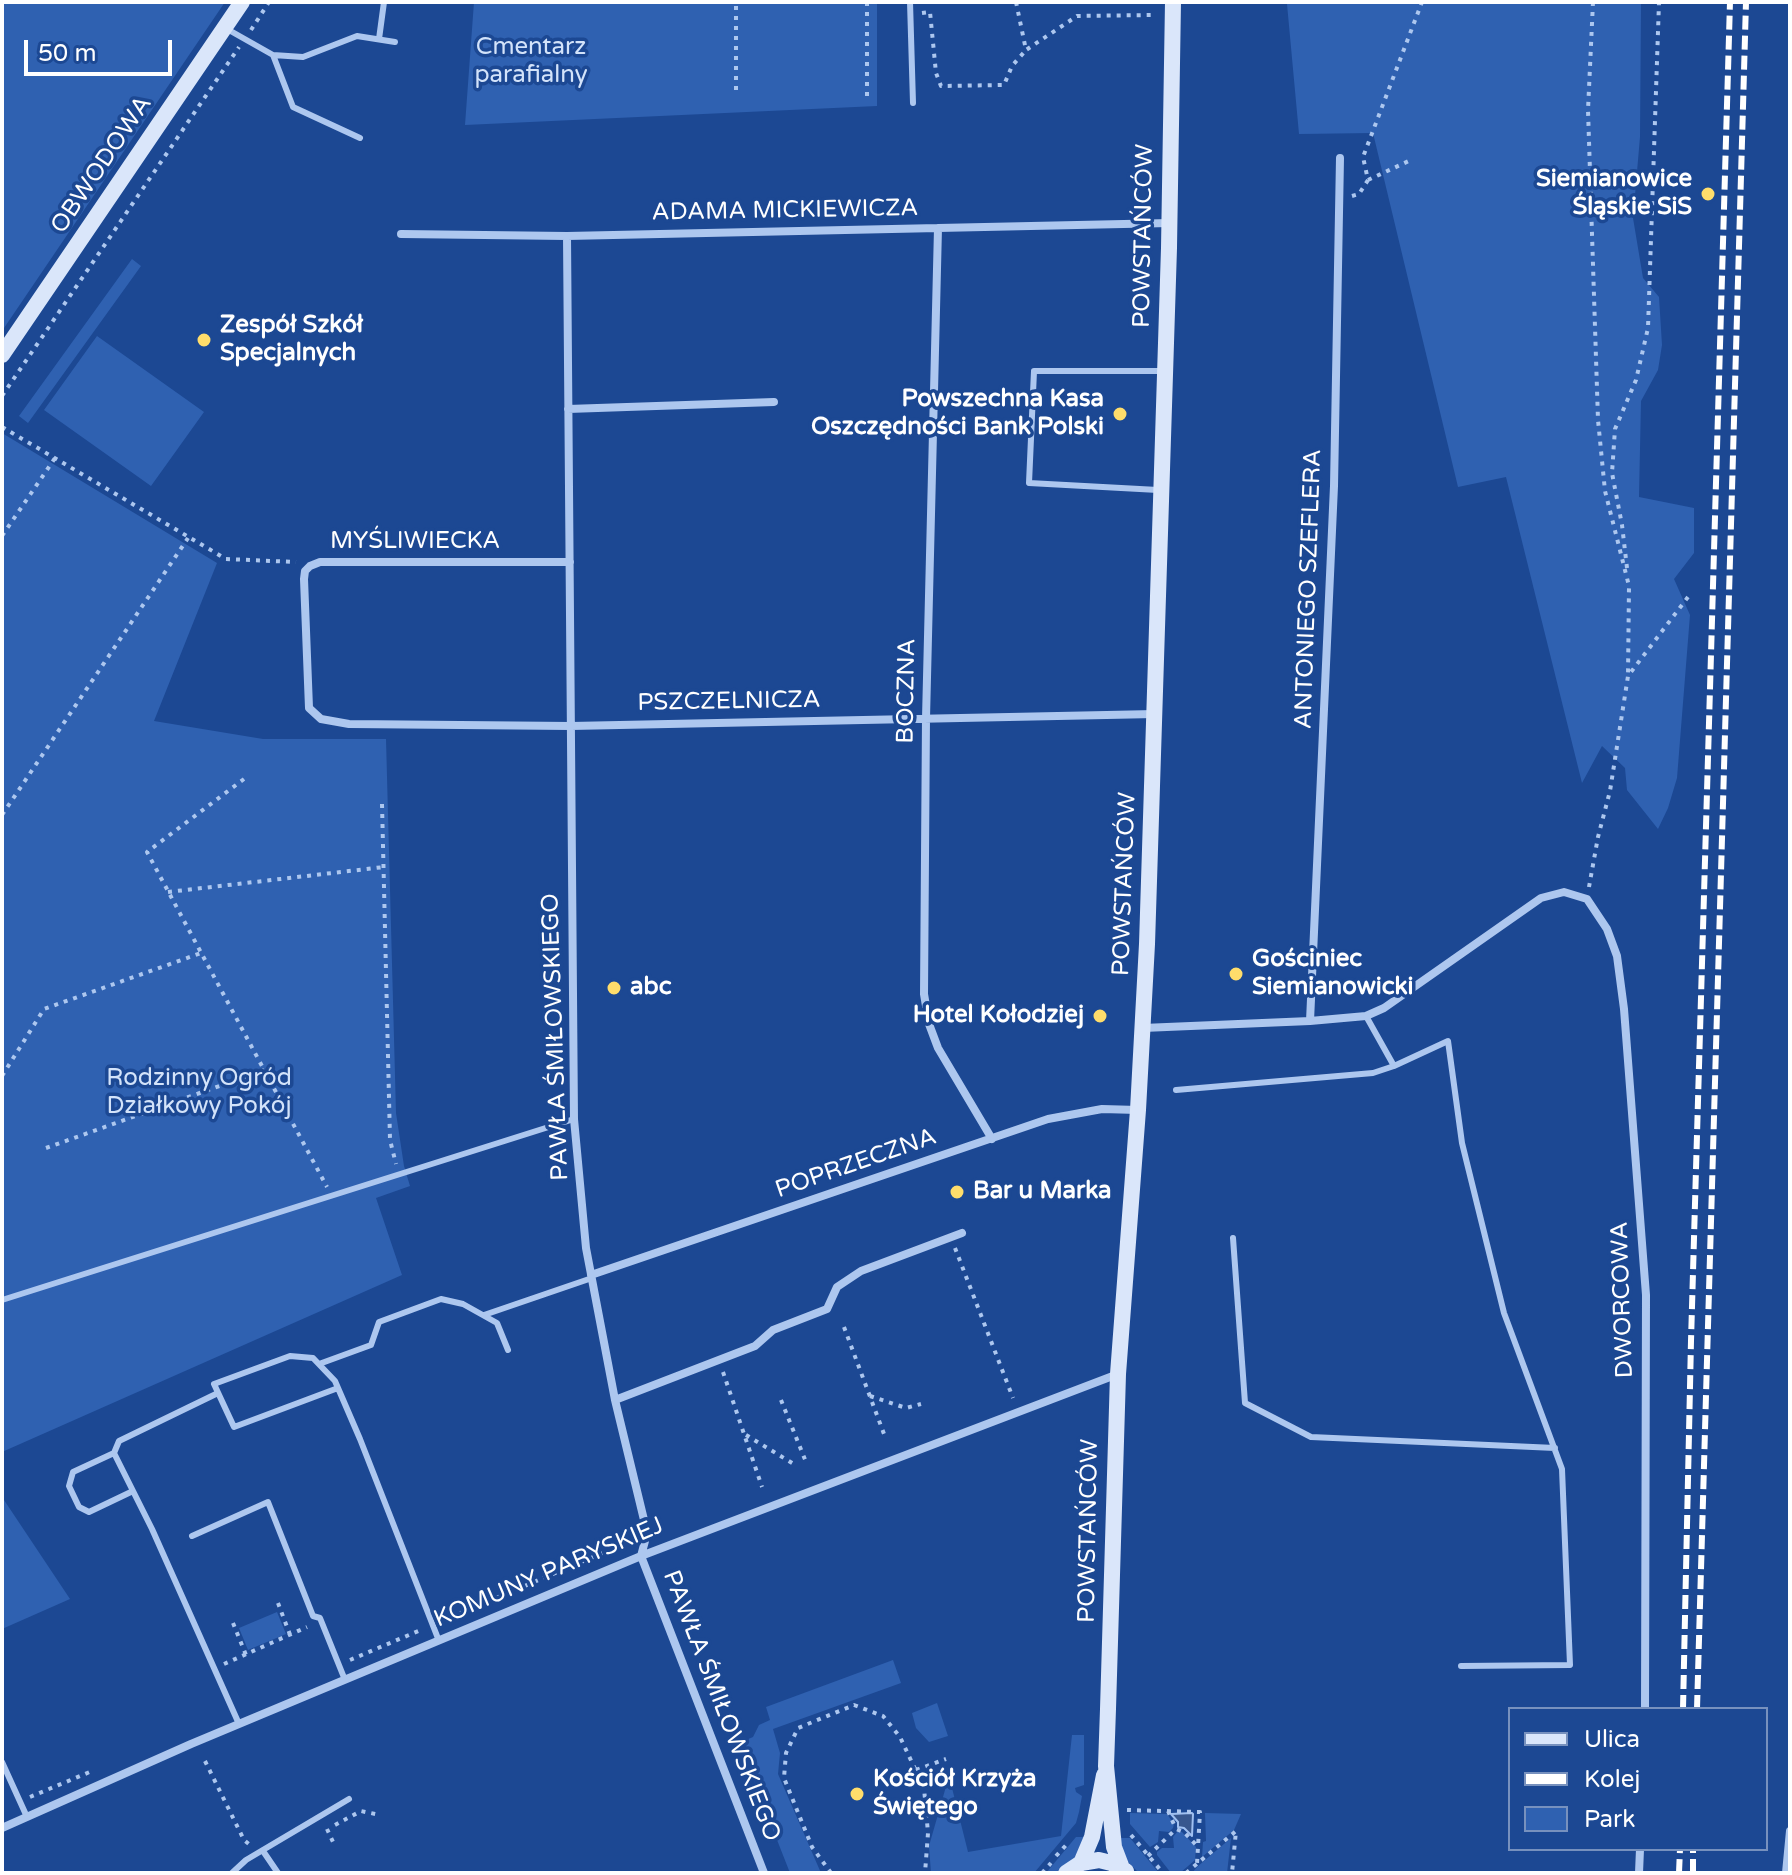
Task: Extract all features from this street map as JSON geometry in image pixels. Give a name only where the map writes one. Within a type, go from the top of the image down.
[{"type":"street","name":"OBWODOWA","points":[[2,355],[242,2]]},
{"type":"street","name":"POWSTAŃCÓW","points":[[1125,1871],[1114,1847],[1106,1766],[1118,1374],[1143,1028],[1155,714],[1170,223],[1173,2]]},
{"type":"street","name":"ANTONIEGO SZEFLERA","points":[[1310,1021],[1334,486],[1340,158]]},
{"type":"street","name":"ADAMA MICKIEWICZA","points":[[401,234],[567,236],[1170,223]]},
{"type":"street","name":"BOCZNA","points":[[938,228],[926,718],[924,994],[929,1024],[938,1048],[992,1139]]},
{"type":"street","name":"PAWŁA ŚMIŁOWSKIEGO","points":[[567,236],[574,1119],[591,1277],[615,1400],[645,1524],[641,1556],[764,1873]]},
{"type":"street","points":[[568,409],[774,402]]},
{"type":"street","name":"MYŚLIWIECKA","points":[[309,708],[304,579],[305,571],[310,566],[320,562],[570,562]]},
{"type":"street","name":"PSZCZELNICZA","points":[[309,708],[321,719],[349,724],[571,726],[1155,714]]},
{"type":"street","points":[[1143,1028],[1366,1016],[1384,1008],[1541,898],[1564,892],[1587,899]]},
{"type":"street","name":"DWORCOWA","points":[[1587,899],[1607,929],[1617,956],[1624,1009],[1646,1295],[1645,1707]]},
{"type":"street","name":"POPRZECZNA","points":[[591,1277],[1073,1113],[1102,1109],[1138,1110]]},
{"type":"street","points":[[615,1400],[755,1346],[773,1330],[827,1309],[837,1287],[861,1271],[962,1233]]},
{"type":"street","name":"KOMUNY PARYSKIEJ","points":[[2,1828],[239,1724],[641,1556],[1118,1374]]},
{"type":"street","name":"POWSTAŃCÓW","points":[[1081,1863],[1092,1837],[1106,1766]]},
{"type":"street","points":[[1786,1873],[1790,1831]]},
{"type":"street","points":[[1639,1873],[1640,1851]]},
{"type":"street","points":[[1066,1873],[1081,1863],[1099,1860],[1125,1871]]},
{"type":"lane","points":[[379,39],[384,2]]},
{"type":"lane","points":[[910,2],[913,103]]},
{"type":"lane","points":[[224,27],[273,55],[303,57],[357,36],[395,42]]},
{"type":"lane","points":[[273,55],[293,107],[360,138]]},
{"type":"lane","points":[[1161,490],[1029,483],[1034,371],[1165,371]]},
{"type":"lane","points":[[1366,1016],[1394,1066]]},
{"type":"lane","points":[[1176,1090],[1373,1073],[1448,1041],[1462,1143],[1504,1313],[1562,1469],[1570,1665],[1461,1666]]},
{"type":"lane","points":[[2,1300],[574,1119]]},
{"type":"lane","points":[[1233,1238],[1245,1403],[1311,1437],[1555,1448]]},
{"type":"lane","points":[[484,1315],[591,1277]]},
{"type":"lane","points":[[319,1364],[371,1345],[379,1322],[441,1299],[463,1304],[497,1323],[508,1350]]},
{"type":"lane","points":[[338,1388],[234,1427],[214,1384],[290,1356],[313,1358],[335,1381],[338,1388],[439,1641]]},
{"type":"lane","points":[[133,1491],[89,1512],[79,1507],[69,1486],[73,1472],[114,1453],[119,1441],[218,1393]]},
{"type":"lane","points":[[114,1453],[239,1724]]},
{"type":"lane","points":[[192,1536],[268,1502],[313,1616],[321,1621],[345,1680]]},
{"type":"lane","points":[[2,1762],[27,1817]]},
{"type":"lane","points":[[232,1873],[246,1860],[349,1799]]},
{"type":"lane","points":[[263,1851],[278,1873]]},
{"type":"path","points":[[2,396],[269,2]]},
{"type":"path","points":[[736,2],[736,90]]},
{"type":"path","points":[[867,2],[867,97]]},
{"type":"path","points":[[1016,2],[1026,50]]},
{"type":"path","points":[[1368,180],[1363,157],[1422,2]]},
{"type":"path","points":[[1593,2],[1588,110],[1598,420],[1605,491],[1629,586]]},
{"type":"path","points":[[1587,899],[1610,791],[1628,676],[1629,586],[1612,473],[1615,429],[1640,367],[1648,328],[1659,2]]},
{"type":"path","points":[[910,15],[930,12],[936,73],[941,86],[1004,85],[1012,66],[1026,50],[1077,16],[1153,15]]},
{"type":"path","points":[[1339,200],[1359,194],[1368,180],[1413,159]]},
{"type":"path","points":[[2,427],[226,559],[305,562],[310,566]]},
{"type":"path","points":[[2,536],[55,458]]},
{"type":"path","points":[[2,815],[189,537]]},
{"type":"path","points":[[1628,676],[1688,597]]},
{"type":"path","points":[[244,779],[147,852],[332,1197]]},
{"type":"path","points":[[382,804],[390,1140],[398,1175]]},
{"type":"path","points":[[168,892],[384,867]]},
{"type":"path","points":[[2,1076],[44,1009],[201,953]]},
{"type":"path","points":[[46,1148],[264,1070]]},
{"type":"path","points":[[951,1237],[1013,1398]]},
{"type":"path","points":[[844,1327],[884,1434]]},
{"type":"path","points":[[723,1371],[762,1487]]},
{"type":"path","points":[[870,1396],[906,1408],[921,1404]]},
{"type":"path","points":[[781,1400],[806,1462]]},
{"type":"path","points":[[744,1433],[797,1466]]},
{"type":"path","points":[[278,1603],[291,1638]]},
{"type":"path","points":[[214,1668],[248,1657],[321,1621]]},
{"type":"path","points":[[233,1623],[248,1657]]},
{"type":"path","points":[[831,1873],[812,1847],[784,1778],[786,1753],[798,1728],[854,1705],[883,1716],[900,1737],[924,1788],[928,1833],[925,1873]]},
{"type":"path","points":[[916,1770],[946,1759]]},
{"type":"path","points":[[205,1761],[244,1840],[263,1851]]},
{"type":"path","points":[[1125,1810],[1200,1812],[1197,1864]]},
{"type":"path","points":[[333,1842],[327,1829],[361,1811],[380,1815]]},
{"type":"path","points":[[1168,1811],[1176,1829],[1184,1832],[1198,1847]]},
{"type":"path","points":[[1148,1856],[1176,1829]]},
{"type":"path","points":[[1126,1830],[1163,1873]]},
{"type":"path","points":[[1186,1873],[1236,1831],[1232,1873]]},
{"type":"path","points":[[1042,1873],[1070,1840]]},
{"type":"green space","points":[[2,2],[225,2],[2,331]]},
{"type":"green space","name":"Cmentarz parafialny","points":[[474,2],[877,2],[877,106],[465,125]]},
{"type":"green space","points":[[1641,2],[1640,137],[1633,218],[1643,278],[1659,297],[1662,345],[1658,370],[1641,401],[1639,497],[1694,508],[1694,553],[1674,579],[1690,615],[1677,778],[1658,829],[1627,790],[1625,768],[1602,746],[1582,783],[1506,477],[1458,487],[1373,133],[1299,134],[1287,4]]},
{"type":"green space","points":[[132,259],[141,266],[28,423],[19,416]]},
{"type":"green space","points":[[97,336],[204,412],[151,486],[44,410]]},
{"type":"green space","name":"Rodzinny Ogród Działkowy Pokój","points":[[2,433],[217,563],[154,721],[263,739],[386,739],[396,1113],[410,1186],[376,1198],[402,1275],[2,1452]]},
{"type":"green space","points":[[2,1497],[70,1599],[2,1629]]},
{"type":"green space","points":[[277,1612],[286,1634],[248,1650],[239,1628]]},
{"type":"green space","points":[[893,1660],[901,1683],[773,1729],[780,1753],[778,1774],[821,1873],[790,1873],[739,1743],[753,1737],[759,1725],[770,1720],[766,1707]]},
{"type":"green space","points":[[937,1703],[948,1736],[929,1742],[916,1728],[912,1713]]},
{"type":"green space","points":[[1072,1735],[1084,1735],[1084,1785],[1075,1788],[1082,1796],[1076,1823],[1034,1873],[931,1873],[929,1846],[949,1776],[968,1852],[1061,1836]]},
{"type":"green space","points":[[1130,1813],[1167,1814],[1174,1824],[1173,1828],[1169,1832],[1159,1831],[1158,1842],[1150,1847],[1130,1824]]},
{"type":"green space","points":[[1205,1813],[1241,1814],[1234,1830],[1202,1857],[1203,1842],[1206,1841]]},
{"type":"green space","points":[[1178,1831],[1196,1847],[1195,1860],[1180,1873],[1171,1873],[1157,1852],[1162,1848],[1174,1848],[1173,1837]]},
{"type":"green space","points":[[1076,1837],[1086,1837],[1075,1858],[1057,1873],[1046,1873]]},
{"type":"green space","points":[[1119,1838],[1130,1838],[1159,1873],[1139,1873],[1126,1860]]},
{"type":"green space","points":[[1231,1838],[1227,1873],[1192,1873],[1197,1867]]},
{"type":"shaded area","points":[[1192,1813],[1192,1836],[1184,1828],[1178,1827],[1171,1814]]},
{"type":"railway","points":[[1683,1707],[1730,2]]},
{"type":"railway","points":[[1697,1707],[1746,2]]},
{"type":"railway","points":[[1679,1873],[1680,1851]]},
{"type":"railway","points":[[1693,1851],[1693,1873]]},
{"type":"place","name":"Siemianowice Śląskie SiS","points":[[1708,194]]},
{"type":"place","name":"Zespół Szkół Specjalnych","points":[[204,340]]},
{"type":"place","name":"Powszechna Kasa Oszczędności Bank Polski","points":[[1120,414]]},
{"type":"place","name":"Gościniec Siemianowicki","points":[[1236,974]]},
{"type":"place","name":"abc","points":[[614,988]]},
{"type":"place","name":"Hotel Kołodziej","points":[[1100,1016]]},
{"type":"place","name":"Bar u Marka","points":[[957,1192]]},
{"type":"place","name":"Kościół Krzyża Świętego","points":[[857,1794]]}]
